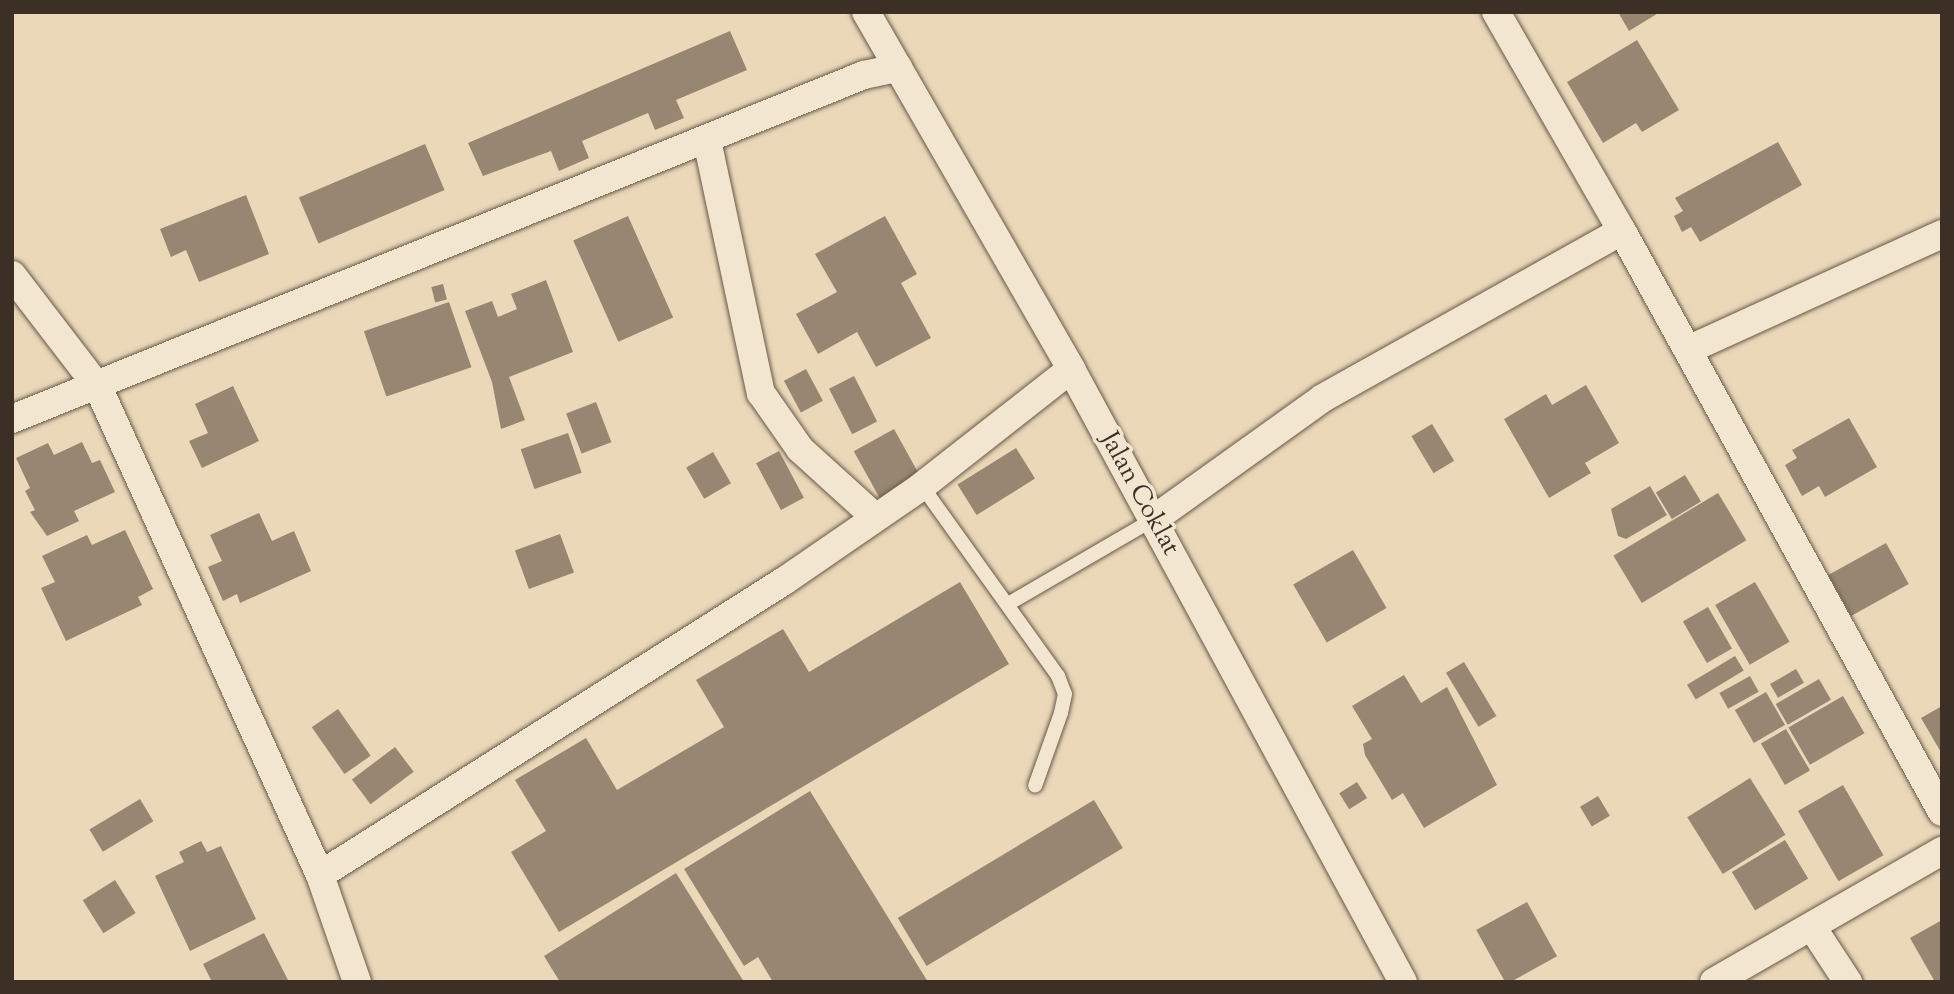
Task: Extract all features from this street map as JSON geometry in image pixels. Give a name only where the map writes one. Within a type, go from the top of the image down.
[{"type":"street","name":"Jalan Coklat","points":[[866,12],[1071,369],[1403,982]]},
{"type":"street","points":[[1496,12],[1690,349],[1942,812]]},
{"type":"street","points":[[12,419],[98,387],[864,75],[898,68]]},
{"type":"street","points":[[707,140],[761,393],[800,449],[875,517]]},
{"type":"street","points":[[1153,519],[1323,398],[1622,231]]},
{"type":"street","points":[[1690,349],[1942,234]]},
{"type":"street","points":[[12,275],[98,387],[320,875],[357,982]]},
{"type":"street","points":[[320,875],[502,764],[922,486],[1071,369]]},
{"type":"street","points":[[1714,982],[1942,851]]},
{"type":"street","points":[[1812,927],[1848,982]]},
{"type":"lane","points":[[922,486],[1039,644],[1065,694],[1035,786]]},
{"type":"lane","points":[[1008,604],[1153,519]]},
{"type":"building","points":[[1618,12],[1660,12],[1629,31]]},
{"type":"building","points":[[730,31],[747,70],[676,100],[684,118],[655,130],[648,113],[582,141],[589,158],[559,171],[551,151],[483,176],[468,143]]},
{"type":"building","points":[[1637,40],[1679,110],[1642,132],[1636,123],[1603,143],[1567,82]]},
{"type":"building","points":[[1778,142],[1802,185],[1700,242],[1691,227],[1682,232],[1674,216],[1683,211],[1675,198]]},
{"type":"building","points":[[425,144],[445,190],[318,244],[299,198]]},
{"type":"building","points":[[246,195],[269,254],[199,282],[186,250],[171,257],[160,229]]},
{"type":"building","points":[[628,216],[673,317],[618,342],[573,240]]},
{"type":"building","points":[[885,216],[917,274],[901,283],[931,338],[876,367],[857,332],[818,354],[796,314],[837,292],[815,254]]},
{"type":"building","points":[[546,280],[573,352],[509,377],[525,420],[501,429],[492,382],[465,311],[492,301],[498,317],[517,309],[511,294]]},
{"type":"building","points":[[443,284],[447,300],[435,302],[431,287]]},
{"type":"building","points":[[449,302],[471,367],[386,397],[364,331]]},
{"type":"building","points":[[806,369],[823,401],[801,413],[784,381]]},
{"type":"building","points":[[854,376],[877,421],[852,434],[829,389]]},
{"type":"building","points":[[1586,385],[1619,443],[1585,463],[1591,473],[1549,498],[1504,419],[1546,394],[1552,405]]},
{"type":"building","points":[[233,386],[259,441],[202,468],[189,441],[208,433],[195,404]]},
{"type":"building","points":[[596,402],[611,442],[582,454],[566,413]]},
{"type":"building","points":[[1849,418],[1877,467],[1825,497],[1819,486],[1802,496],[1785,465],[1797,458],[1792,450]]},
{"type":"building","points":[[1432,424],[1454,461],[1434,473],[1411,436]]},
{"type":"building","points":[[894,429],[920,476],[880,499],[854,451]]},
{"type":"building","points":[[568,433],[582,473],[534,489],[521,449]]},
{"type":"building","points":[[82,442],[92,463],[100,460],[115,492],[74,511],[79,521],[47,536],[30,512],[35,510],[25,491],[30,488],[16,458],[48,443],[54,455]]},
{"type":"building","points":[[1016,448],[1035,479],[977,515],[957,485]]},
{"type":"building","points":[[779,451],[804,498],[781,510],[756,463]]},
{"type":"building","points":[[713,452],[731,483],[704,499],[686,468]]},
{"type":"building","points":[[1685,475],[1701,502],[1672,519],[1656,493]]},
{"type":"building","points":[[1650,486],[1667,515],[1626,539],[1618,536],[1611,509]]},
{"type":"building","points":[[1718,493],[1746,540],[1642,603],[1613,556]]},
{"type":"building","points":[[259,513],[272,541],[294,531],[311,571],[240,603],[237,594],[223,601],[208,567],[222,561],[210,535]]},
{"type":"building","points":[[125,530],[153,589],[138,597],[142,605],[66,641],[41,588],[55,582],[42,556],[87,535],[92,545]]},
{"type":"building","points":[[560,534],[574,573],[529,589],[515,550]]},
{"type":"building","points":[[1886,543],[1909,584],[1851,616],[1828,575]]},
{"type":"building","points":[[1353,550],[1386,608],[1327,643],[1293,584]]},
{"type":"building","points":[[960,582],[1009,664],[559,932],[511,852],[546,831],[515,780],[586,738],[617,790],[724,727],[696,680],[783,629],[809,672]]},
{"type":"building","points":[[1755,582],[1790,642],[1750,665],[1715,605]]},
{"type":"building","points":[[1708,607],[1732,649],[1707,663],[1683,622]]},
{"type":"building","points":[[1735,656],[1744,671],[1696,699],[1687,685]]},
{"type":"building","points":[[1464,662],[1496,716],[1478,727],[1446,673]]},
{"type":"building","points":[[1796,669],[1804,683],[1778,698],[1770,684]]},
{"type":"building","points":[[1404,675],[1421,703],[1447,687],[1497,785],[1424,828],[1403,793],[1392,800],[1365,755],[1363,744],[1372,739],[1352,706]]},
{"type":"building","points":[[1750,676],[1759,692],[1728,709],[1719,693]]},
{"type":"building","points":[[1819,679],[1831,700],[1788,725],[1776,704]]},
{"type":"building","points":[[1766,692],[1785,725],[1754,743],[1735,710]]},
{"type":"building","points":[[1843,696],[1864,733],[1810,765],[1788,728]]},
{"type":"building","points":[[1942,706],[1942,754],[1921,718]]},
{"type":"building","points":[[338,709],[371,756],[344,774],[312,727]]},
{"type":"building","points":[[1786,729],[1810,771],[1785,785],[1761,744]]},
{"type":"building","points":[[395,747],[414,772],[371,804],[352,779]]},
{"type":"building","points":[[1750,778],[1786,835],[1723,874],[1687,817]]},
{"type":"building","points":[[1357,782],[1367,798],[1349,809],[1339,793]]},
{"type":"building","points":[[1843,785],[1884,855],[1838,881],[1798,811]]},
{"type":"building","points":[[810,791],[928,982],[773,982],[758,957],[744,966],[684,869]]},
{"type":"building","points":[[1598,796],[1610,816],[1592,827],[1580,807]]},
{"type":"building","points":[[140,799],[153,821],[103,852],[89,829]]},
{"type":"building","points":[[1094,800],[1123,848],[927,966],[898,918]]},
{"type":"building","points":[[1785,840],[1808,879],[1755,911],[1732,872]]},
{"type":"building","points":[[201,841],[207,852],[221,846],[256,919],[190,951],[155,876],[184,862],[179,852]]},
{"type":"building","points":[[676,873],[744,982],[560,982],[544,956]]},
{"type":"building","points":[[115,880],[136,913],[103,933],[83,900]]},
{"type":"building","points":[[1527,902],[1557,956],[1511,982],[1505,982],[1476,930]]},
{"type":"building","points":[[1942,920],[1942,982],[1935,982],[1910,938]]},
{"type":"building","points":[[264,933],[289,982],[212,982],[203,964]]}]
